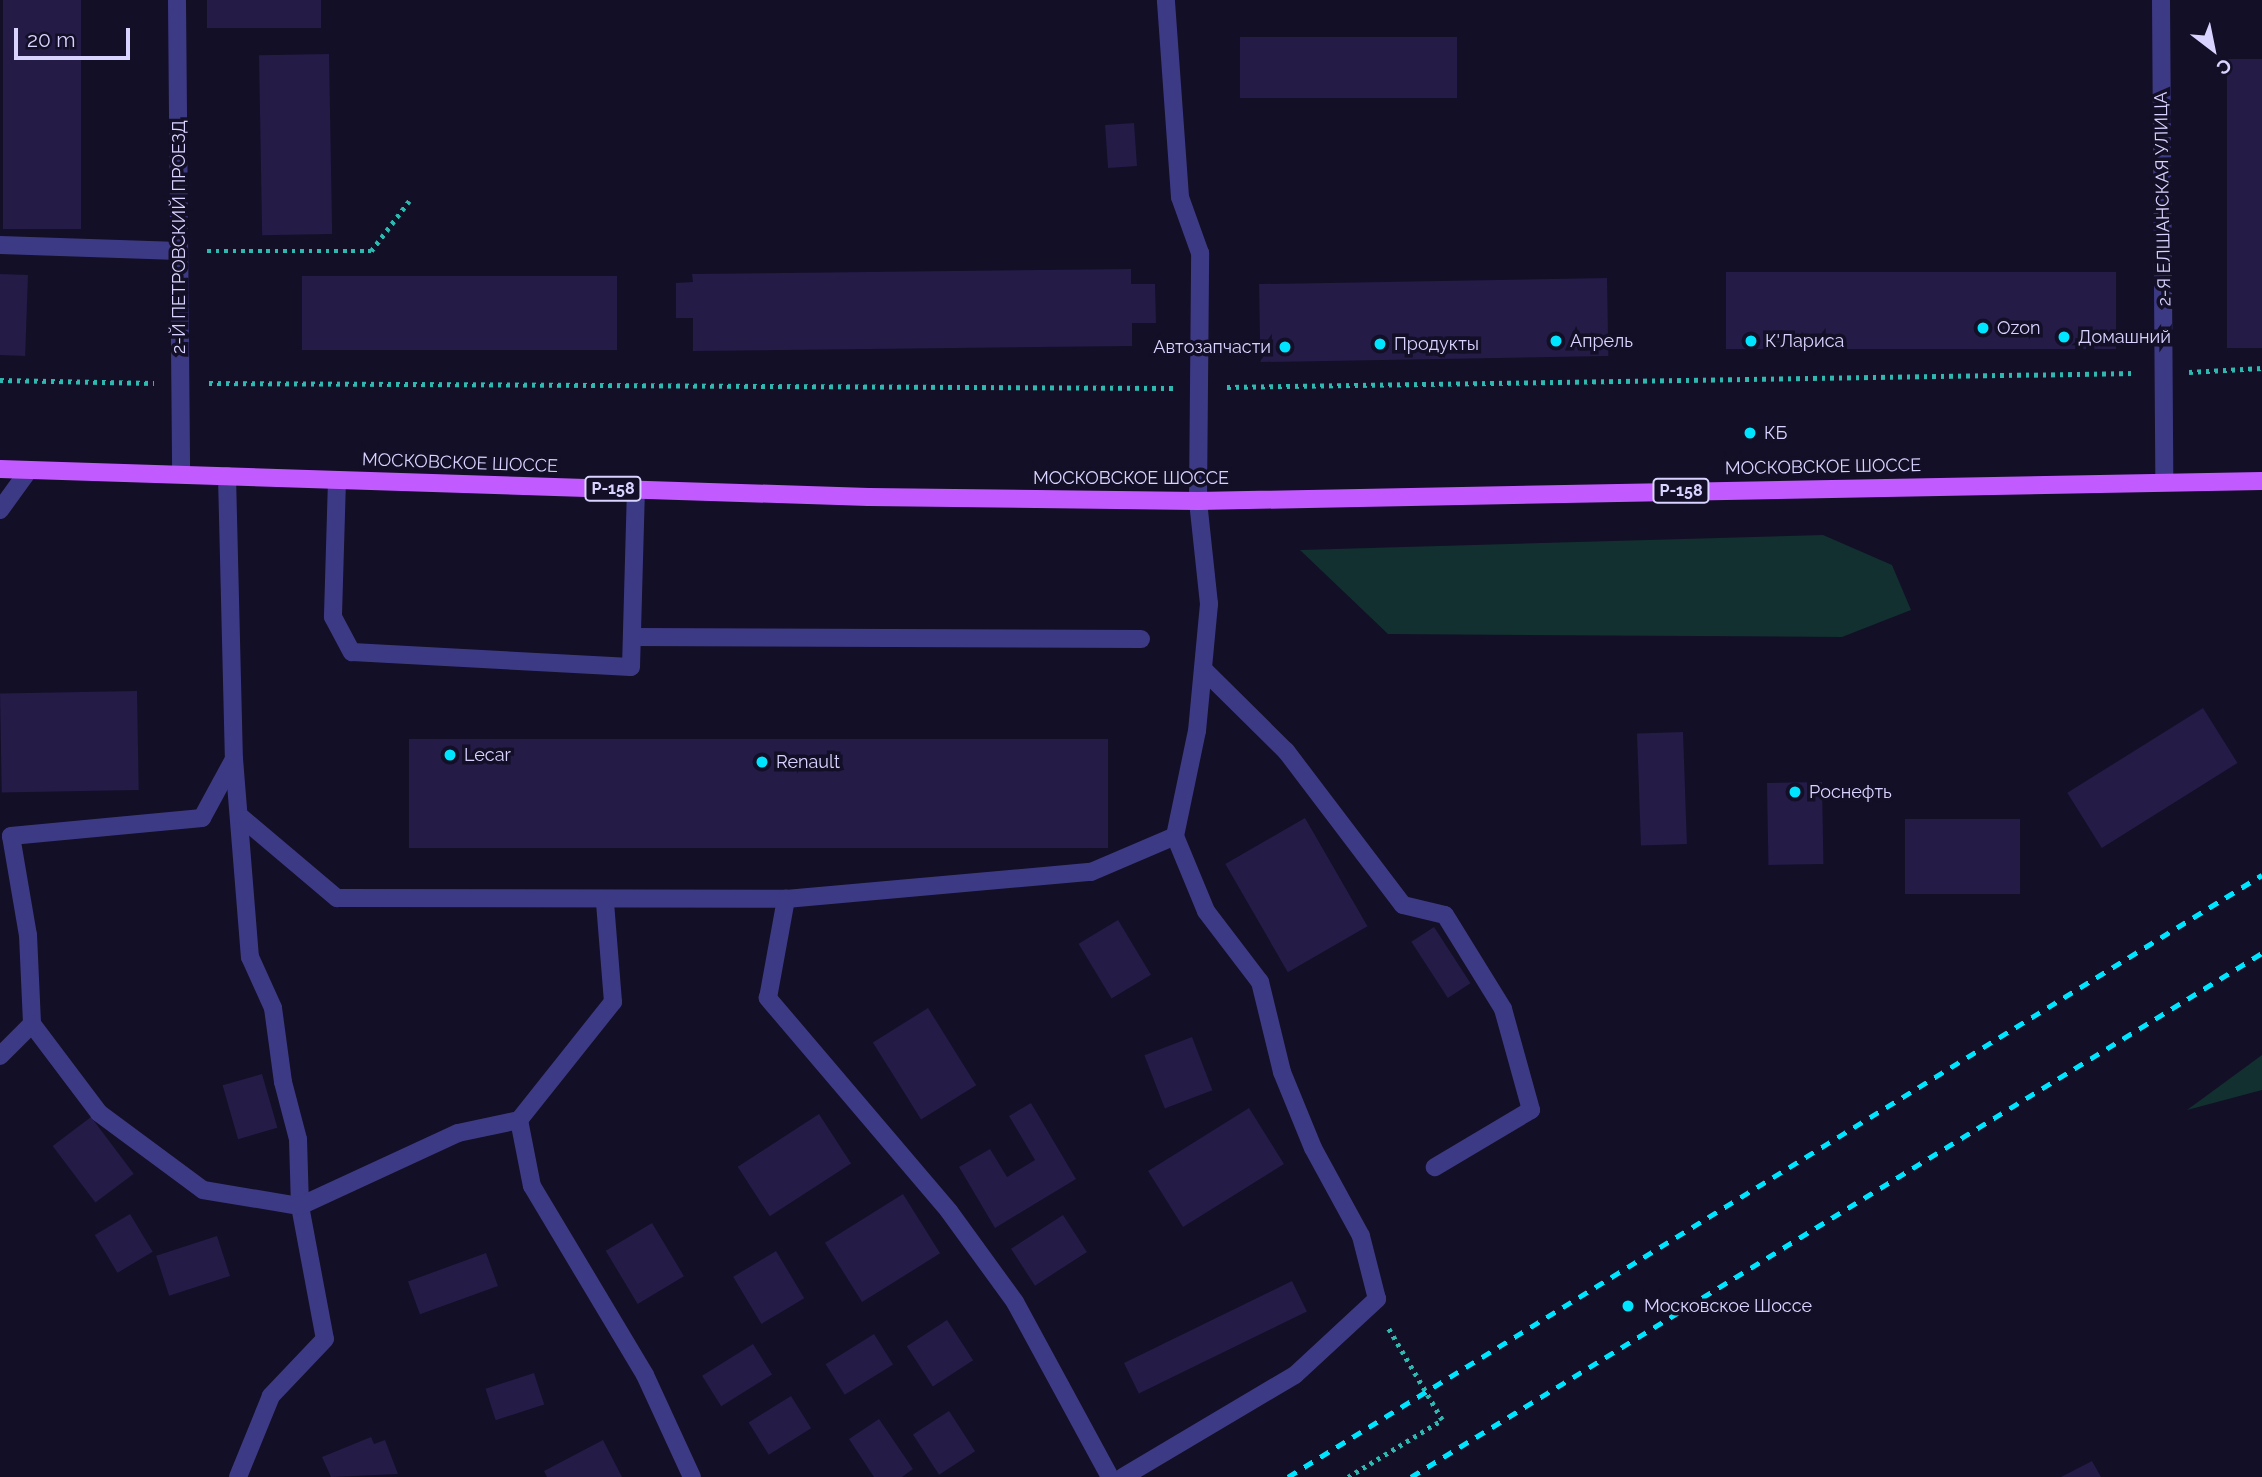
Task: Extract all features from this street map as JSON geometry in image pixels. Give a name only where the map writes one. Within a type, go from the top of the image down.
[{"type":"main road","name":"МОСКОВСКОЕ ШОССЕ","points":[[0,469],[636,489],[1198,501],[2262,481]]},
{"type":"street","name":"2-Й ПЕТРОВСКИЙ ПРОЕЗД","points":[[177,0],[181,474]]},
{"type":"street","points":[[1123,1477],[1295,1376],[1377,1299],[1361,1236],[1313,1148],[1282,1072],[1260,982],[1206,911],[1175,836],[1197,730],[1209,604],[1198,501],[1200,253],[1180,197],[1166,0]]},
{"type":"street","name":"2-Я ЕЛШАНСКАЯ УЛИЦА","points":[[2161,0],[2166,373],[2164,482]]},
{"type":"street","points":[[0,245],[179,251]]},
{"type":"street","points":[[0,510],[29,470]]},
{"type":"street","points":[[227,476],[234,759],[241,817],[250,957],[273,1007],[283,1082],[298,1139],[300,1206],[325,1339],[271,1395],[238,1477]]},
{"type":"street","points":[[337,480],[333,617],[352,652],[631,667],[636,489]]},
{"type":"street","points":[[632,637],[1140,639]]},
{"type":"street","points":[[1203,670],[1286,751],[1403,905],[1445,915],[1503,1009],[1531,1110],[1435,1167]]},
{"type":"street","points":[[234,759],[202,818],[11,836],[28,935],[32,1024],[99,1113],[203,1190],[300,1206],[458,1133],[519,1121],[612,1002],[605,902]]},
{"type":"street","points":[[241,817],[337,898],[605,902],[724,896],[786,899],[1091,872],[1175,836]]},
{"type":"street","points":[[786,899],[768,998],[949,1211],[1015,1302],[1110,1477]]},
{"type":"street","points":[[0,1056],[32,1024]]},
{"type":"street","points":[[519,1121],[532,1186],[645,1375],[692,1477]]},
{"type":"path","points":[[179,251],[371,251],[409,201]]},
{"type":"path","points":[[0,380],[1198,388],[2166,373],[2262,368]]},
{"type":"path","points":[[1349,1477],[1441,1420],[1390,1335],[1377,1299]]},
{"type":"green space","points":[[1823,535],[1892,565],[1911,610],[1842,637],[1388,634],[1300,550]]},
{"type":"green space","points":[[2262,1055],[2262,1090],[2187,1110]]},
{"type":"building","points":[[3,0],[81,0],[81,229],[3,229]]},
{"type":"building","points":[[207,0],[321,0],[321,28],[207,28]]},
{"type":"building","points":[[1240,37],[1457,37],[1457,98],[1240,98]]},
{"type":"building","points":[[329,54],[332,234],[262,235],[259,55]]},
{"type":"building","points":[[2227,59],[2262,59],[2262,348],[2227,348]]},
{"type":"building","points":[[1134,123],[1137,166],[1108,168],[1105,125]]},
{"type":"building","points":[[1131,269],[1131,284],[1155,284],[1156,323],[1132,323],[1132,346],[693,351],[693,318],[676,318],[676,283],[693,282],[692,274]]},
{"type":"building","points":[[1726,272],[2116,272],[2116,349],[1726,349]]},
{"type":"building","points":[[0,274],[28,275],[25,356],[0,355]]},
{"type":"building","points":[[302,276],[617,276],[617,350],[302,350]]},
{"type":"building","points":[[1607,278],[1608,356],[1260,362],[1259,284]]},
{"type":"building","points":[[137,691],[139,790],[2,792],[0,693]]},
{"type":"building","points":[[2203,708],[2237,763],[2102,848],[2067,793]]},
{"type":"building","points":[[1683,732],[1687,844],[1641,846],[1637,734]]},
{"type":"building","points":[[409,739],[1108,739],[1108,848],[409,848]]},
{"type":"building","points":[[1822,782],[1823,864],[1768,865],[1767,783]]},
{"type":"building","points":[[1305,818],[1368,926],[1288,972],[1225,864]]},
{"type":"building","points":[[1905,819],[2020,819],[2020,894],[1905,894]]},
{"type":"building","points":[[1118,920],[1151,975],[1112,999],[1079,944]]},
{"type":"building","points":[[1434,927],[1470,983],[1448,998],[1411,942]]},
{"type":"building","points":[[928,1008],[976,1085],[921,1120],[873,1042]]},
{"type":"building","points":[[1192,1037],[1212,1090],[1165,1108],[1144,1055]]},
{"type":"building","points":[[262,1074],[277,1128],[238,1139],[223,1085]]},
{"type":"building","points":[[1031,1103],[1076,1179],[995,1228],[959,1167],[990,1149],[1007,1177],[1035,1160],[1009,1116]]},
{"type":"building","points":[[1249,1108],[1284,1164],[1183,1227],[1148,1171]]},
{"type":"building","points":[[819,1114],[851,1163],[770,1216],[738,1167]]},
{"type":"building","points":[[91,1117],[134,1174],[95,1203],[53,1146]]},
{"type":"building","points":[[903,1194],[940,1253],[862,1302],[825,1243]]},
{"type":"building","points":[[130,1214],[153,1252],[118,1273],[95,1235]]},
{"type":"building","points":[[1063,1215],[1087,1252],[1035,1286],[1011,1249]]},
{"type":"building","points":[[652,1223],[684,1276],[638,1304],[606,1251]]},
{"type":"building","points":[[217,1236],[230,1276],[169,1296],[156,1256]]},
{"type":"building","points":[[776,1251],[804,1298],[761,1324],[733,1277]]},
{"type":"building","points":[[486,1253],[498,1286],[420,1314],[408,1281]]},
{"type":"building","points":[[1292,1281],[1307,1312],[1139,1394],[1124,1363]]},
{"type":"building","points":[[947,1320],[973,1360],[933,1386],[907,1346]]},
{"type":"building","points":[[874,1334],[893,1365],[845,1395],[826,1364]]},
{"type":"building","points":[[753,1344],[772,1375],[721,1406],[702,1376]]},
{"type":"building","points":[[534,1373],[544,1404],[496,1420],[485,1389]]},
{"type":"building","points":[[791,1396],[811,1428],[769,1455],[749,1422]]},
{"type":"building","points":[[949,1411],[975,1451],[939,1475],[913,1434]]},
{"type":"building","points":[[879,1419],[913,1469],[902,1477],[874,1477],[849,1439]]},
{"type":"building","points":[[371,1437],[374,1444],[385,1440],[398,1474],[331,1477],[322,1457]]},
{"type":"building","points":[[603,1440],[622,1477],[547,1477],[544,1471]]},
{"type":"building","points":[[2092,1461],[2101,1477],[2061,1477]]},
{"type":"railway","points":[[1288,1477],[2262,875]]},
{"type":"railway","points":[[1411,1477],[2262,953]]},
{"type":"place","name":"Ozon","points":[[1983,328]]},
{"type":"place","name":"Домашний","points":[[2064,337]]},
{"type":"place","name":"Апрель","points":[[1556,341]]},
{"type":"place","name":"К'Лариса","points":[[1751,341]]},
{"type":"place","name":"Продукты","points":[[1380,344]]},
{"type":"place","name":"Автозапчасти","points":[[1285,347]]},
{"type":"place","name":"КБ","points":[[1750,433]]},
{"type":"place","name":"Lecar","points":[[450,755]]},
{"type":"place","name":"Renault","points":[[762,762]]},
{"type":"place","name":"Роснефть","points":[[1795,792]]},
{"type":"place","name":"Московское Шоссе","points":[[1628,1306]]}]
